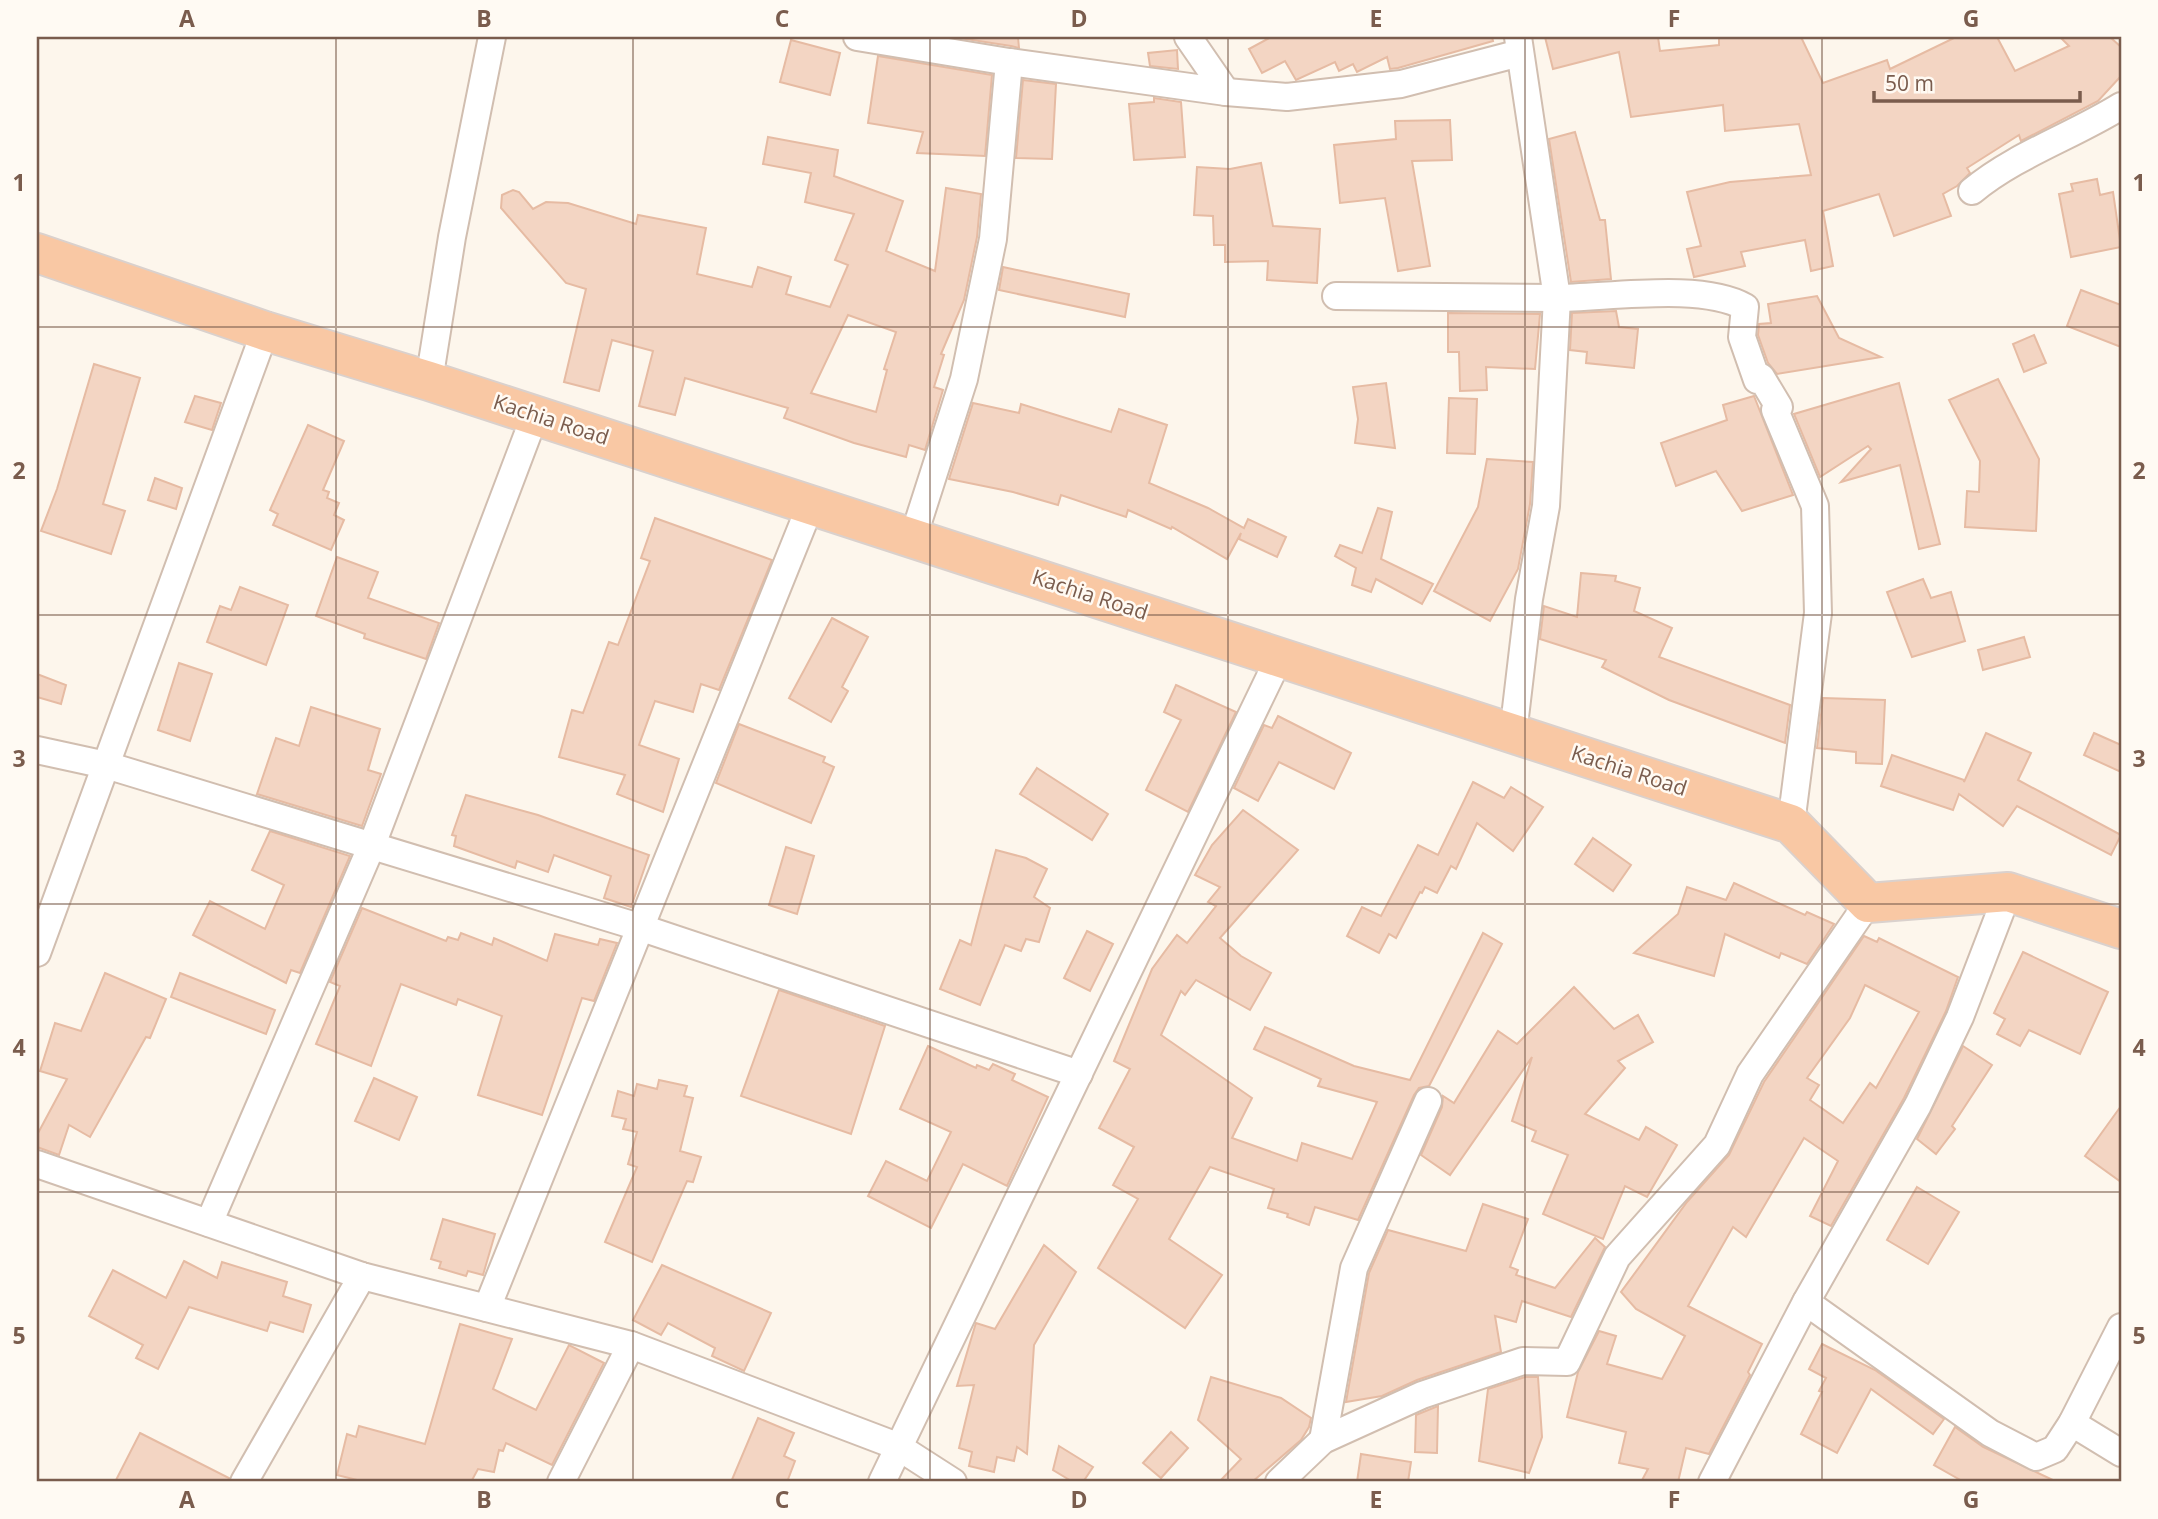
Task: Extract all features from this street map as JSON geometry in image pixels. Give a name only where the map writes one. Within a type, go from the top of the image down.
[{"type":"highway","name":"Kachia Road","points":[[37,253],[265,331],[536,415],[1791,824],[1868,903]]},
{"type":"highway","points":[[1868,903],[2008,892],[2121,929]]},
{"type":"street","points":[[429,381],[452,237],[492,37]]},
{"type":"street","points":[[858,37],[1009,62],[1226,92],[1287,97],[1401,84],[1519,45],[1557,298],[1546,506],[1529,599],[1513,734]]},
{"type":"street","points":[[1188,37],[1226,92]]},
{"type":"street","points":[[913,538],[964,379],[993,239],[1009,62]]},
{"type":"street","points":[[1972,191],[1993,174],[2088,127],[2121,106]]},
{"type":"street","points":[[1336,296],[1557,298],[1698,294],[1728,298],[1745,307],[1742,337],[1757,380],[1761,377],[1779,407],[1775,410],[1815,506],[1818,613],[1791,824]]},
{"type":"street","points":[[37,953],[265,331]]},
{"type":"street","points":[[209,1223],[372,845],[536,415]]},
{"type":"street","points":[[487,1308],[811,504]]},
{"type":"street","points":[[882,1482],[897,1446],[1280,656]]},
{"type":"street","points":[[37,750],[106,765],[639,927],[1079,1074]]},
{"type":"street","points":[[1712,1482],[1805,1302],[1918,1105],[1961,1017],[2008,892]]},
{"type":"street","points":[[1279,1482],[1323,1440],[1422,1395],[1523,1362],[1567,1362],[1618,1257],[1717,1145],[1750,1074],[1868,903]]},
{"type":"street","points":[[1323,1440],[1354,1268],[1428,1101]]},
{"type":"street","points":[[37,1164],[362,1276],[631,1345],[897,1446],[953,1482]]},
{"type":"street","points":[[244,1482],[362,1276]]},
{"type":"street","points":[[1805,1302],[1990,1433],[2036,1457],[2055,1449],[2072,1423],[2121,1326]]},
{"type":"street","points":[[561,1482],[631,1345]]},
{"type":"street","points":[[2072,1423],[2121,1453]]},
{"type":"building","points":[[953,37],[1018,37],[1019,48],[1011,46]]},
{"type":"building","points":[[1271,37],[1492,37],[1493,41],[1398,68],[1390,69],[1387,57],[1357,72],[1353,64],[1339,71],[1335,62],[1296,80],[1285,61],[1262,73],[1249,49]]},
{"type":"building","points":[[1545,37],[1658,37],[1660,51],[1719,45],[1719,37],[1801,37],[1823,83],[1887,60],[1890,69],[1956,37],[1997,37],[2015,71],[2069,46],[2060,37],[2110,37],[2121,47],[2121,76],[2098,101],[2021,141],[2019,135],[1967,168],[1970,173],[1957,186],[1943,194],[1951,216],[1894,236],[1879,194],[1823,211],[1833,266],[1811,271],[1805,240],[1741,252],[1745,266],[1694,277],[1687,249],[1701,246],[1687,192],[1730,182],[1811,175],[1799,124],[1725,131],[1723,105],[1631,117],[1619,52],[1553,69]]},
{"type":"building","points":[[791,40],[840,53],[830,95],[780,82]]},
{"type":"building","points":[[1177,50],[1178,69],[1150,66],[1148,53]]},
{"type":"building","points":[[878,56],[992,75],[985,156],[917,153],[923,132],[868,123]]},
{"type":"building","points":[[1023,80],[1056,84],[1052,159],[1016,158]]},
{"type":"building","points":[[1154,98],[1181,102],[1185,157],[1134,160],[1129,104],[1154,102]]},
{"type":"building","points":[[1450,120],[1452,160],[1412,161],[1430,266],[1398,271],[1385,198],[1340,203],[1334,145],[1396,139],[1395,121]]},
{"type":"building","points":[[1575,132],[1600,220],[1605,220],[1611,279],[1571,282],[1549,139]]},
{"type":"building","points":[[768,137],[838,150],[834,176],[903,201],[886,251],[935,271],[946,188],[981,194],[977,237],[964,300],[941,354],[944,355],[934,387],[943,390],[925,450],[909,445],[906,457],[854,443],[784,418],[788,408],[685,378],[675,415],[639,406],[653,351],[612,340],[599,391],[564,382],[586,289],[566,283],[501,208],[502,195],[513,190],[519,192],[533,209],[546,202],[568,203],[636,224],[638,215],[706,228],[697,274],[752,287],[758,267],[791,277],[786,294],[830,307],[848,265],[835,260],[854,214],[805,202],[811,173],[763,164]],"holes":[[[848,315],[896,332],[884,369],[887,370],[876,412],[811,393]]]},
{"type":"building","points":[[1261,163],[1273,226],[1320,229],[1317,283],[1267,280],[1268,261],[1225,262],[1225,245],[1214,245],[1213,216],[1194,215],[1197,167],[1230,169]]},
{"type":"building","points":[[2097,179],[2100,195],[2113,192],[2121,247],[2071,257],[2059,194],[2073,191],[2071,184]]},
{"type":"building","points":[[1003,267],[1129,294],[1125,317],[999,290]]},
{"type":"building","points":[[2081,290],[2121,305],[2121,347],[2067,326]]},
{"type":"building","points":[[1817,296],[1839,338],[1881,357],[1777,374],[1768,363],[1758,335],[1759,324],[1771,323],[1768,304]]},
{"type":"building","points":[[1616,311],[1619,327],[1638,329],[1634,368],[1586,363],[1587,352],[1570,350],[1572,313]]},
{"type":"building","points":[[1448,313],[1540,314],[1535,369],[1486,367],[1487,390],[1460,391],[1459,352],[1448,352]]},
{"type":"building","points":[[2034,335],[2046,363],[2024,372],[2013,344]]},
{"type":"building","points":[[94,364],[140,378],[103,504],[125,511],[111,554],[41,531],[57,489]]},
{"type":"building","points":[[1998,379],[2039,459],[2036,531],[1965,527],[1967,491],[1979,492],[1980,461],[1949,400]]},
{"type":"building","points":[[1386,383],[1395,448],[1355,443],[1358,419],[1353,387]]},
{"type":"building","points":[[1899,383],[1940,544],[1919,549],[1900,465],[1841,482],[1871,449],[1868,446],[1820,477],[1794,414]]},
{"type":"building","points":[[195,396],[221,403],[212,430],[185,422]]},
{"type":"building","points":[[1754,396],[1793,495],[1742,511],[1716,471],[1676,486],[1661,443],[1727,420],[1723,405]]},
{"type":"building","points":[[1449,398],[1477,399],[1475,454],[1447,453]]},
{"type":"building","points":[[973,403],[1019,413],[1021,404],[1111,432],[1119,409],[1167,425],[1149,483],[1208,508],[1244,528],[1248,519],[1286,537],[1277,557],[1239,539],[1241,533],[1227,559],[1172,527],[1171,529],[1128,510],[1126,517],[1061,495],[1058,505],[1013,492],[949,479]]},
{"type":"building","points":[[308,425],[344,441],[323,490],[329,492],[327,498],[339,503],[334,515],[344,520],[331,550],[273,525],[278,514],[270,510]]},
{"type":"building","points":[[1487,459],[1533,462],[1530,504],[1518,569],[1490,621],[1434,591],[1478,507]]},
{"type":"building","points":[[155,478],[182,488],[176,509],[148,500]]},
{"type":"building","points":[[1378,508],[1392,512],[1381,559],[1433,584],[1422,604],[1376,579],[1371,592],[1352,585],[1356,568],[1335,556],[1340,545],[1362,553]]},
{"type":"building","points":[[655,518],[772,560],[719,690],[701,684],[693,712],[655,701],[639,745],[679,759],[663,812],[617,794],[625,775],[559,757],[572,710],[583,713],[609,642],[618,645],[650,561],[641,558]]},
{"type":"building","points":[[337,557],[378,572],[368,598],[439,623],[426,659],[364,638],[365,634],[316,616]]},
{"type":"building","points":[[1581,573],[1616,576],[1615,581],[1640,588],[1634,611],[1672,628],[1659,657],[1790,705],[1785,743],[1669,700],[1602,667],[1606,660],[1540,639],[1544,606],[1577,617]]},
{"type":"building","points":[[1923,579],[1931,598],[1951,592],[1965,641],[1912,657],[1887,592]]},
{"type":"building","points":[[240,587],[288,605],[266,665],[207,642],[220,606],[231,610]]},
{"type":"building","points":[[832,618],[868,637],[842,687],[848,691],[831,722],[789,698]]},
{"type":"building","points":[[2024,637],[2030,657],[1983,670],[1978,650]]},
{"type":"building","points":[[179,663],[212,674],[190,741],[158,730]]},
{"type":"building","points":[[37,674],[66,685],[61,704],[37,697]]},
{"type":"building","points":[[1176,685],[1236,712],[1188,812],[1146,790],[1181,720],[1164,712]]},
{"type":"building","points":[[1823,698],[1885,700],[1882,764],[1856,763],[1856,752],[1817,748]]},
{"type":"building","points":[[311,707],[380,729],[368,770],[381,774],[362,826],[257,794],[276,738],[299,746]]},
{"type":"building","points":[[1278,716],[1351,753],[1334,789],[1279,762],[1258,801],[1234,788],[1264,725],[1272,728]]},
{"type":"building","points":[[739,724],[825,757],[823,762],[834,767],[811,823],[716,783]]},
{"type":"building","points":[[1986,733],[2031,753],[2018,780],[2121,835],[2111,855],[2017,806],[2003,826],[1959,794],[1953,810],[1881,786],[1892,755],[1964,782]]},
{"type":"building","points":[[2094,733],[2121,745],[2121,772],[2084,755]]},
{"type":"building","points":[[1037,768],[1108,814],[1092,840],[1020,794]]},
{"type":"building","points":[[1473,782],[1504,798],[1511,787],[1543,807],[1513,851],[1477,823],[1456,869],[1451,866],[1437,893],[1425,887],[1422,893],[1420,892],[1396,938],[1389,934],[1379,953],[1347,936],[1362,907],[1381,916],[1418,845],[1438,855]]},
{"type":"building","points":[[466,795],[538,815],[649,855],[631,907],[604,898],[611,876],[554,855],[548,872],[517,861],[515,868],[454,846],[456,836],[452,835]]},
{"type":"building","points":[[1243,810],[1298,850],[1220,938],[1241,956],[1271,973],[1250,1010],[1196,980],[1185,995],[1181,991],[1161,1035],[1252,1098],[1232,1138],[1297,1161],[1302,1143],[1352,1159],[1377,1102],[1318,1086],[1321,1079],[1254,1049],[1265,1027],[1354,1066],[1410,1080],[1483,933],[1502,944],[1429,1086],[1419,1088],[1414,1095],[1358,1220],[1315,1207],[1309,1225],[1287,1217],[1288,1214],[1268,1208],[1274,1189],[1210,1167],[1169,1239],[1222,1275],[1185,1328],[1098,1268],[1138,1199],[1113,1185],[1134,1147],[1099,1128],[1130,1069],[1114,1061],[1152,969],[1177,935],[1187,943],[1216,906],[1208,902],[1220,887],[1195,875],[1212,845]]},
{"type":"building","points":[[270,831],[350,856],[300,973],[291,970],[286,983],[193,935],[210,901],[265,929],[284,885],[252,870]]},
{"type":"building","points":[[1593,838],[1631,865],[1613,891],[1575,864]]},
{"type":"building","points":[[786,847],[814,856],[797,914],[769,905]]},
{"type":"building","points":[[996,850],[1026,858],[1047,869],[1034,897],[1050,908],[1039,942],[1026,939],[1021,951],[1005,945],[980,1005],[940,989],[960,940],[971,945]]},
{"type":"building","points":[[1734,883],[1805,915],[1807,912],[1834,924],[1807,964],[1781,953],[1779,958],[1725,934],[1714,976],[1634,953],[1678,914],[1687,887],[1726,900]]},
{"type":"building","points":[[362,908],[446,941],[448,937],[458,940],[461,933],[492,945],[494,938],[547,961],[555,934],[598,945],[600,939],[617,943],[594,1001],[582,998],[542,1115],[478,1095],[502,1016],[458,999],[456,1005],[401,984],[371,1066],[316,1044],[340,986],[330,982]]},
{"type":"building","points":[[1087,931],[1113,944],[1090,991],[1064,978]]},
{"type":"building","points":[[1864,936],[1877,942],[1879,938],[1958,977],[1946,1011],[1904,1098],[1831,1226],[1810,1216],[1838,1161],[1804,1138],[1746,1237],[1733,1227],[1688,1306],[1762,1344],[1748,1372],[1750,1375],[1709,1454],[1686,1448],[1678,1482],[1641,1482],[1648,1469],[1619,1463],[1626,1432],[1567,1417],[1578,1372],[1599,1331],[1616,1336],[1607,1364],[1662,1379],[1685,1336],[1636,1309],[1621,1292],[1687,1202],[1729,1155],[1764,1082]],"holes":[[[1865,985],[1919,1012],[1876,1088],[1870,1083],[1843,1123],[1810,1100],[1819,1085],[1807,1078],[1850,1018]]]},
{"type":"building","points":[[2023,952],[2108,992],[2080,1054],[2029,1030],[2020,1046],[1997,1034],[2005,1019],[1994,1013]]},
{"type":"building","points":[[105,973],[166,999],[150,1038],[146,1037],[90,1137],[69,1125],[59,1155],[37,1147],[37,1135],[67,1079],[40,1071],[55,1023],[81,1031]]},
{"type":"building","points":[[180,973],[275,1010],[266,1034],[171,997]]},
{"type":"building","points":[[1574,987],[1614,1029],[1638,1015],[1653,1042],[1618,1061],[1625,1068],[1585,1114],[1639,1140],[1646,1127],[1677,1145],[1647,1197],[1625,1186],[1603,1239],[1543,1214],[1568,1155],[1532,1141],[1536,1131],[1512,1121],[1532,1057],[1450,1175],[1421,1155],[1442,1107],[1443,1096],[1454,1103],[1498,1031],[1517,1044]]},
{"type":"building","points":[[779,990],[885,1026],[851,1134],[741,1096]]},
{"type":"building","points":[[928,1046],[976,1068],[977,1065],[989,1070],[993,1064],[1015,1074],[1012,1080],[1048,1097],[1007,1186],[963,1164],[931,1228],[868,1196],[886,1161],[927,1181],[951,1132],[900,1109]]},
{"type":"building","points":[[1963,1046],[1992,1065],[1952,1126],[1955,1129],[1936,1154],[1917,1139]]},
{"type":"building","points":[[374,1078],[417,1097],[399,1140],[355,1121]]},
{"type":"building","points":[[659,1080],[687,1086],[684,1096],[693,1098],[680,1151],[701,1157],[693,1182],[687,1181],[652,1262],[605,1242],[637,1167],[628,1164],[637,1132],[623,1129],[626,1119],[612,1116],[618,1091],[634,1096],[637,1084],[657,1089]]},
{"type":"building","points":[[2121,1106],[2121,1182],[2085,1156]]},
{"type":"building","points":[[1917,1187],[1959,1212],[1928,1264],[1887,1240]]},
{"type":"building","points":[[1483,1204],[1528,1219],[1510,1267],[1518,1270],[1516,1275],[1555,1288],[1595,1238],[1605,1247],[1571,1317],[1522,1301],[1516,1322],[1495,1316],[1501,1352],[1417,1380],[1382,1396],[1346,1402],[1369,1273],[1388,1230],[1466,1251]]},
{"type":"building","points":[[443,1219],[495,1234],[483,1275],[468,1271],[466,1276],[439,1268],[441,1262],[431,1259]]},
{"type":"building","points":[[1044,1245],[1076,1272],[1034,1345],[1027,1454],[1017,1447],[1014,1461],[997,1457],[994,1472],[969,1466],[972,1452],[959,1448],[974,1385],[957,1386],[976,1323],[995,1329]]},
{"type":"building","points":[[184,1261],[217,1278],[222,1262],[287,1282],[283,1296],[311,1305],[303,1332],[270,1322],[267,1331],[189,1307],[158,1369],[136,1358],[143,1345],[89,1316],[113,1270],[166,1298]]},
{"type":"building","points":[[662,1265],[771,1313],[744,1371],[712,1356],[715,1348],[668,1323],[661,1335],[633,1320]]},
{"type":"building","points":[[460,1324],[512,1339],[493,1389],[536,1410],[569,1345],[604,1363],[552,1465],[506,1443],[503,1451],[499,1450],[494,1472],[478,1469],[471,1482],[365,1482],[337,1475],[347,1434],[356,1437],[359,1426],[425,1444]]},
{"type":"building","points":[[1822,1344],[1875,1370],[1944,1419],[1933,1434],[1871,1389],[1837,1453],[1801,1434],[1826,1378],[1809,1369]]},
{"type":"building","points":[[1211,1377],[1281,1398],[1311,1418],[1301,1440],[1252,1482],[1219,1482],[1241,1459],[1198,1420]]},
{"type":"building","points":[[1525,1377],[1538,1377],[1542,1437],[1529,1473],[1479,1461],[1488,1389]]},
{"type":"building","points":[[1438,1406],[1437,1453],[1415,1452],[1416,1415]]},
{"type":"building","points":[[758,1418],[794,1433],[784,1456],[795,1461],[787,1482],[731,1482]]},
{"type":"building","points":[[1955,1427],[1983,1447],[2057,1482],[1964,1482],[1934,1465]]},
{"type":"building","points":[[1171,1432],[1188,1448],[1161,1478],[1143,1463]]},
{"type":"building","points":[[140,1433],[229,1478],[228,1482],[115,1482]]},
{"type":"building","points":[[1059,1446],[1093,1467],[1083,1482],[1073,1482],[1053,1470]]},
{"type":"building","points":[[1361,1454],[1411,1462],[1408,1482],[1357,1482]]}]
